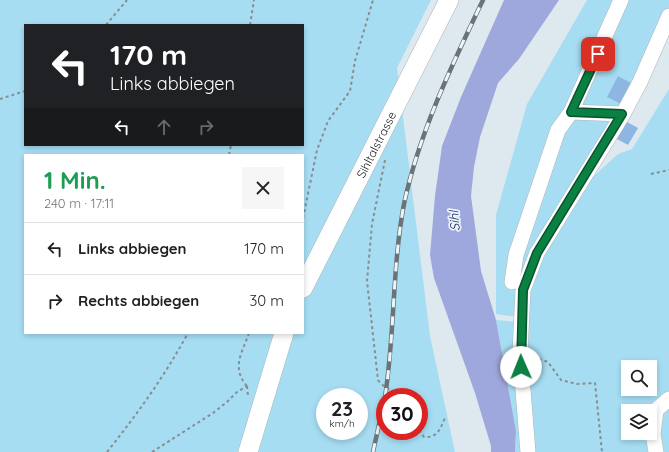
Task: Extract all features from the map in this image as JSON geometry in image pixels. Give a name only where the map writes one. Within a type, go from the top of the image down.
[{"type":"main road","name":"Sihltalstrasse","points":[[304,286],[448,0]]},
{"type":"main road","points":[[248,452],[284,334]]},
{"type":"street","points":[[512,282],[516,255],[558,130],[571,112],[621,0]]},
{"type":"street","points":[[528,452],[520,353],[523,290],[537,253],[640,82],[669,16]]},
{"type":"street","points":[[571,112],[622,114]]},
{"type":"street","points":[[656,452],[653,434],[656,410],[669,399]]},
{"type":"path","points":[[107,24],[126,0]]},
{"type":"path","points":[[250,24],[254,0]]},
{"type":"path","points":[[304,213],[317,150],[328,121],[350,92],[355,61],[373,0]]},
{"type":"path","points":[[0,99],[24,91]]},
{"type":"path","points":[[386,155],[372,224],[367,298],[378,380],[382,385],[387,388]]},
{"type":"path","points":[[651,174],[669,170]]},
{"type":"path","points":[[107,452],[145,403],[166,372],[187,334]]},
{"type":"path","points":[[152,452],[195,425],[199,420],[206,418],[227,402],[236,392],[247,386],[240,378],[238,370],[249,334]]},
{"type":"path","points":[[520,353],[548,362],[561,380],[577,384],[595,383],[602,452]]},
{"type":"path","points":[[428,437],[437,434],[445,418]]},
{"type":"shaded area","points":[[0,0],[431,0],[397,68],[430,336],[455,452],[0,452]]},
{"type":"shaded area","points":[[587,0],[669,0],[669,9],[637,82],[532,258],[518,317],[496,314],[496,215],[527,104]]},
{"type":"shaded area","points":[[669,89],[669,452],[515,452],[516,431],[496,320],[528,323],[531,287],[545,252],[584,185],[618,154],[632,149]]},
{"type":"water","name":"Sihl","points":[[504,0],[559,0],[519,59],[498,83],[480,137],[474,167],[471,196],[481,271],[496,320],[516,431],[515,452],[491,452],[491,446],[475,393],[434,278],[430,255],[435,196],[442,146],[461,97]]},
{"type":"building","points":[[618,76],[631,83],[621,104],[607,97]]},
{"type":"building","points":[[627,122],[638,128],[628,145],[617,139]]},
{"type":"railway","points":[[386,388],[397,252],[404,204],[410,178],[427,125],[483,0]]},
{"type":"railway","points":[[373,452],[376,438]]},
{"type":"route","points":[[521,367],[520,353],[523,290],[537,253],[622,114],[571,112],[598,54]]}]
